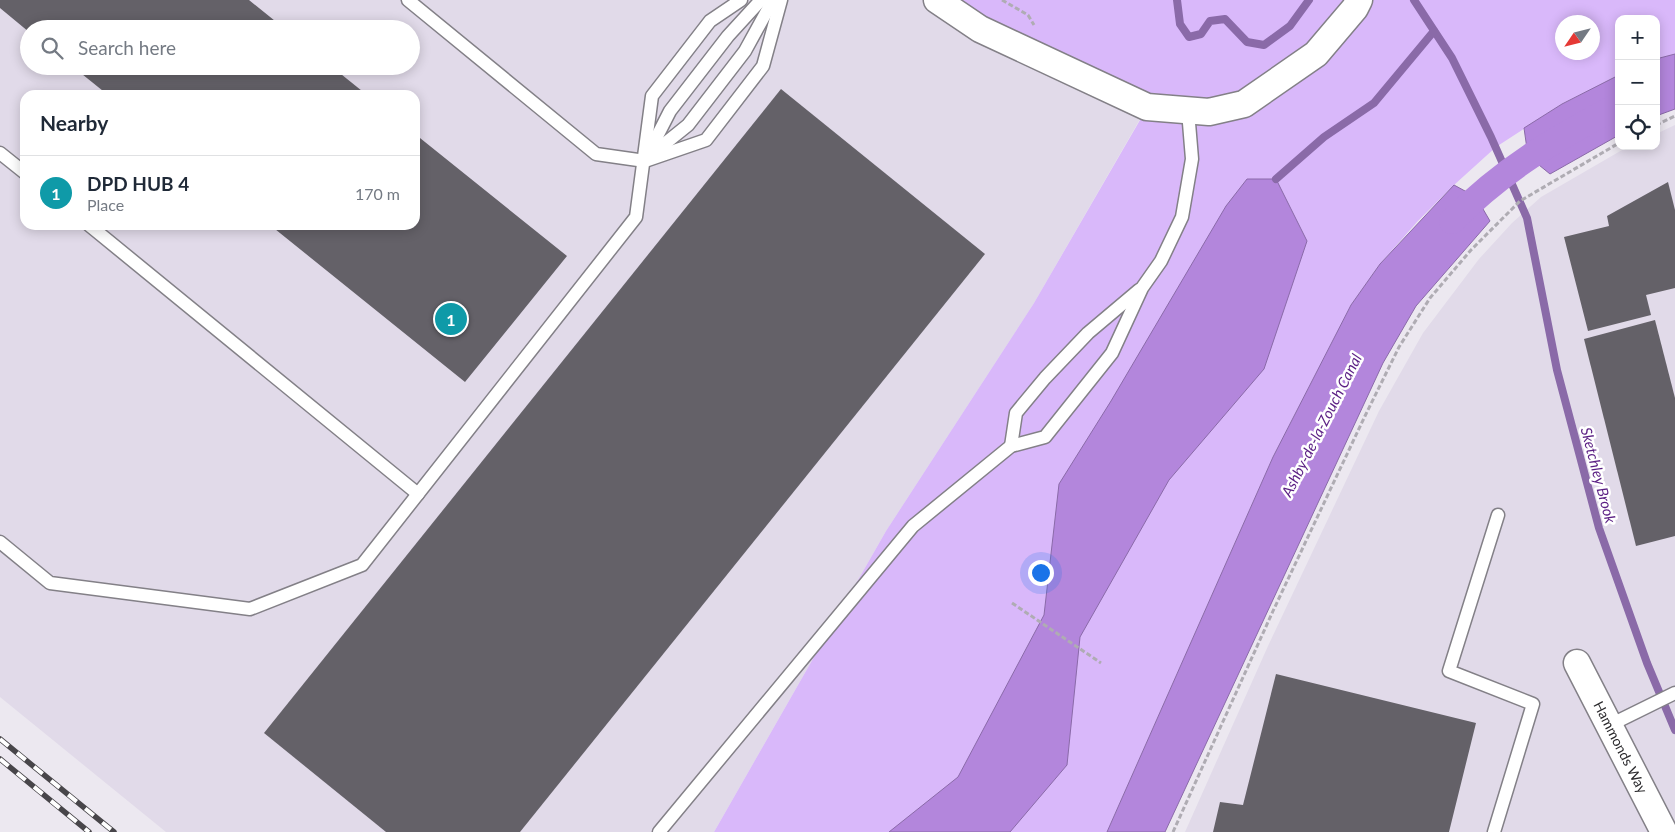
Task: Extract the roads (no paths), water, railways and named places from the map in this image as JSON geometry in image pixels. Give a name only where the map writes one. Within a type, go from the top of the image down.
[{"type":"street","points":[[937,0],[980,29],[1147,108],[1209,112],[1244,104],[1316,54],[1357,4]]},
{"type":"street","name":"Hammonds Way","points":[[1577,663],[1620,720],[1664,832]]},
{"type":"lane","points":[[408,0],[596,154],[644,161],[706,140],[763,66],[781,0]]},
{"type":"lane","points":[[0,542],[50,583],[250,609],[362,565],[636,216],[652,96],[710,21],[741,0]]},
{"type":"lane","points":[[644,161],[670,111],[728,36],[761,0]]},
{"type":"lane","points":[[644,161],[688,126],[745,51],[773,0]]},
{"type":"lane","points":[[659,832],[913,526],[1010,446],[1045,437],[1112,353],[1142,288],[1161,262],[1182,217],[1192,159],[1188,111]]},
{"type":"lane","points":[[0,153],[20,169]]},
{"type":"lane","points":[[95,230],[418,494]]},
{"type":"lane","points":[[1010,446],[1016,413],[1045,378],[1088,333],[1142,288]]},
{"type":"lane","points":[[1494,832],[1533,704],[1449,671],[1498,515]]},
{"type":"lane","points":[[1620,720],[1674,694]]},
{"type":"water","points":[[1675,54],[1675,109],[1660,115],[1660,60],[1660,58]]},
{"type":"water","points":[[1615,77],[1615,137],[1550,174],[1528,156],[1524,128],[1562,104]]},
{"type":"water","points":[[1247,179],[1276,179],[1307,241],[1264,369],[1169,480],[1080,637],[1067,765],[1010,832],[889,832],[958,777],[1044,615],[1059,484],[1111,401],[1226,206]]},
{"type":"water","points":[[1454,185],[1476,197],[1490,221],[1416,306],[1383,363],[1165,832],[1107,832],[1273,457],[1351,305],[1380,264]]},
{"type":"waterway","points":[[1177,0],[1180,24],[1189,37],[1201,34],[1210,21],[1225,19],[1247,42],[1264,45],[1290,26],[1309,0]]},
{"type":"waterway","name":"Sketchley Brook","points":[[1414,0],[1452,58],[1491,137],[1527,218],[1557,370],[1599,528],[1647,663],[1675,730]]},
{"type":"waterway","points":[[1276,179],[1324,137],[1374,103],[1434,31]]},
{"type":"waterway","name":"Ashby-de-la-Zouch Canal","points":[[1452,221],[1471,202],[1510,170],[1551,143],[1615,107]]},
{"type":"railway","points":[[0,739],[114,832]]},
{"type":"railway","points":[[0,759],[89,832]]},
{"type":"place","name":"DPD HUB 4","points":[[451,319]]}]
